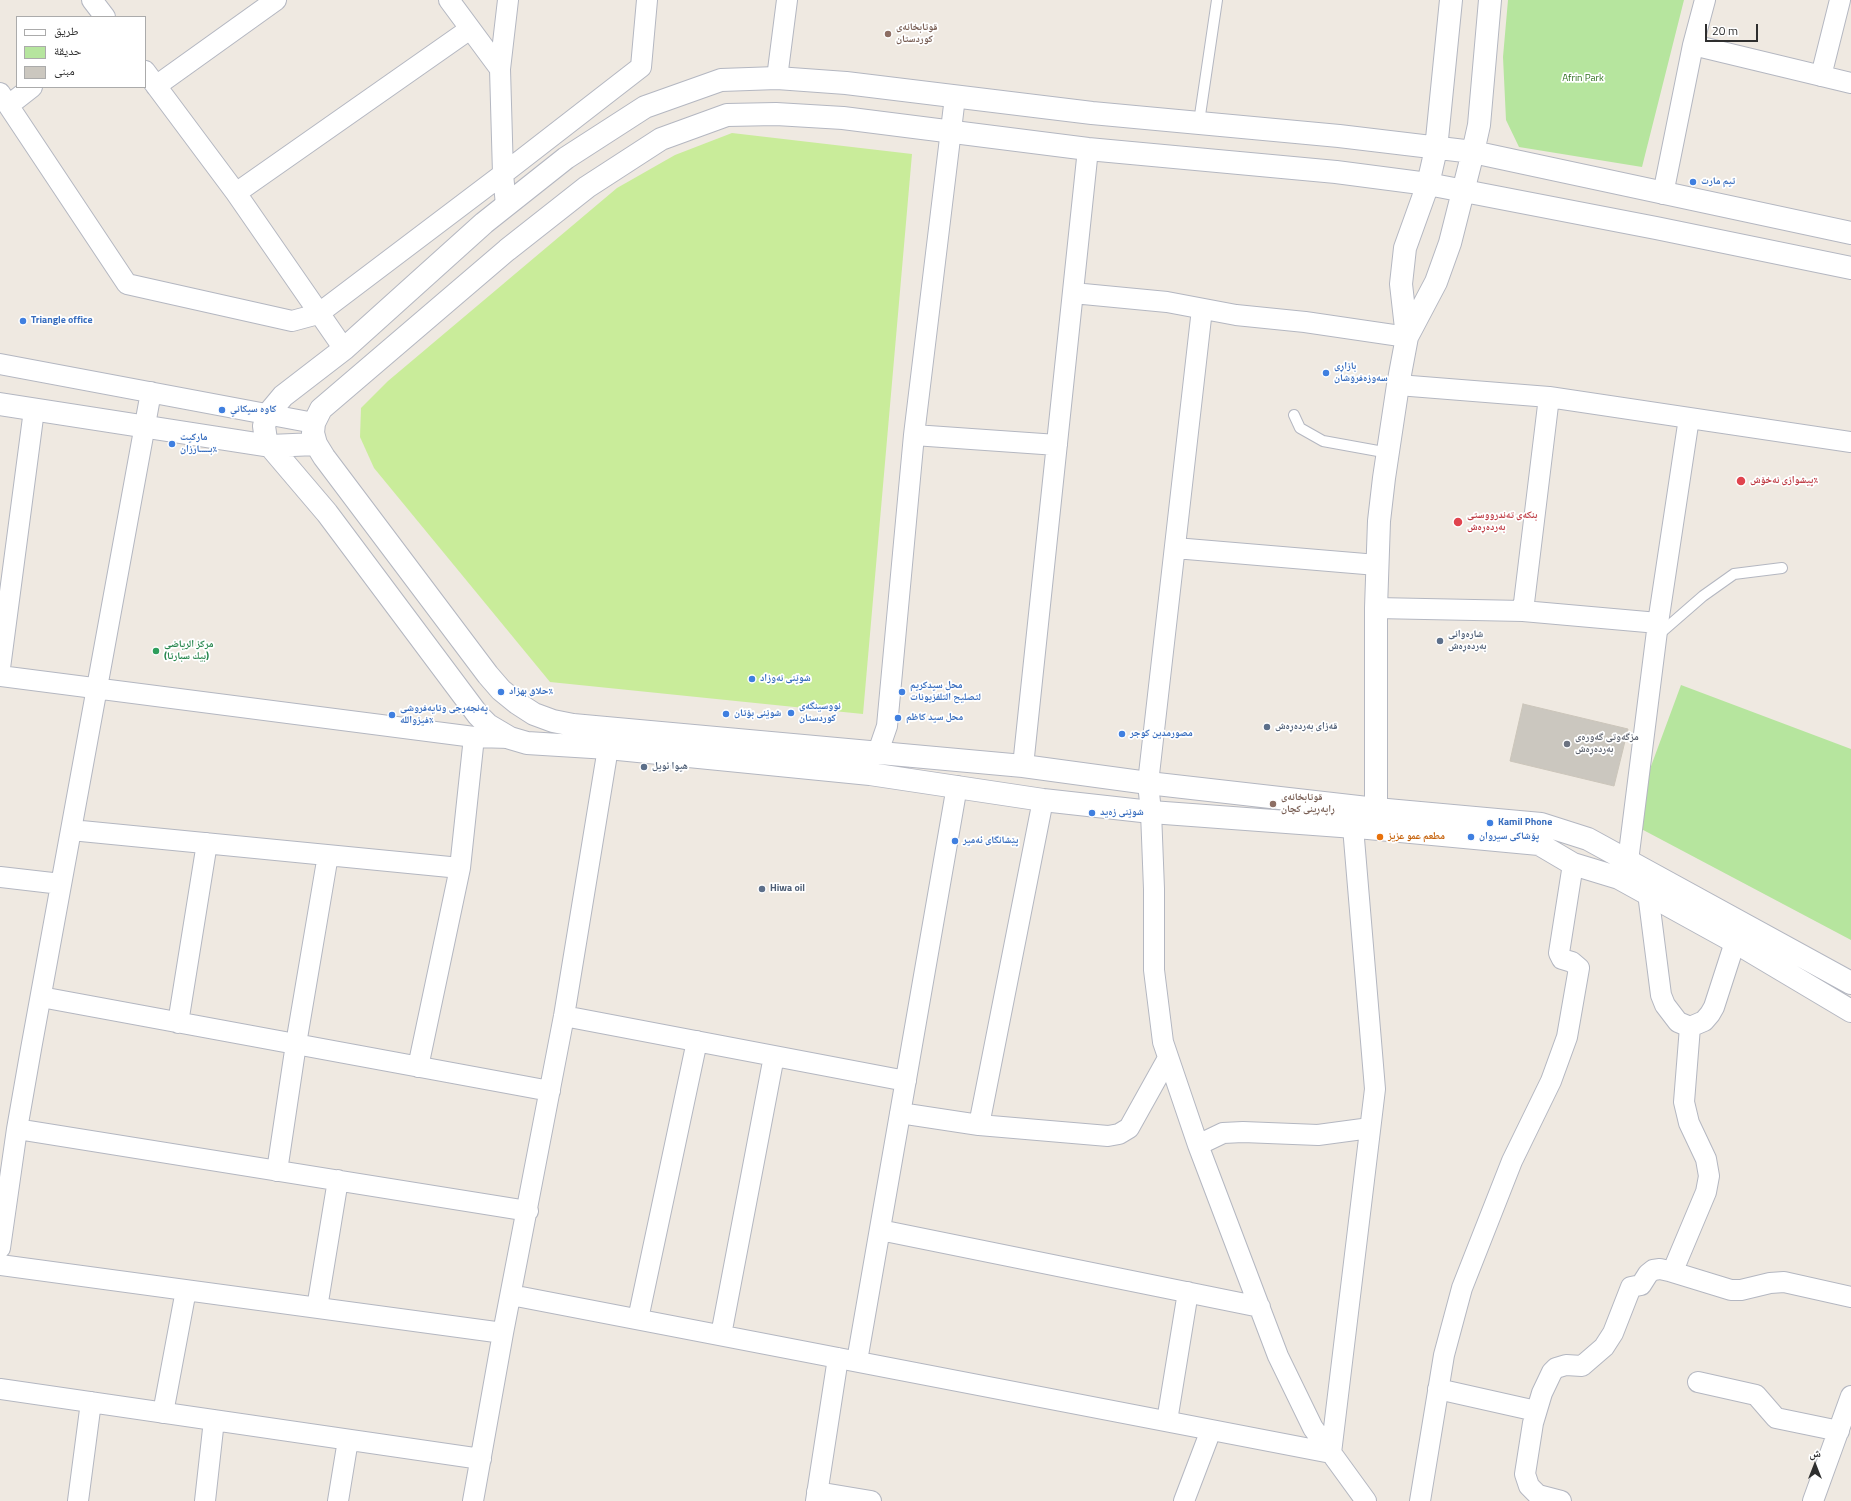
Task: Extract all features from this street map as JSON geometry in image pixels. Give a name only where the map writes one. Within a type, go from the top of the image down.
[{"type":"main road","points":[[1376,809],[1377,565],[1383,485],[1407,337],[1401,284],[1405,248],[1428,184],[1436,149],[1451,0]]},
{"type":"main road","points":[[1407,337],[1436,282],[1450,243],[1464,191],[1479,125],[1490,0]]},
{"type":"main road","points":[[1851,233],[1663,194],[1473,152],[1436,149],[1340,136],[1092,113],[846,83],[777,78],[720,80],[645,107],[566,158],[484,222],[344,349],[292,388],[268,414],[265,419],[264,432],[270,446],[328,513],[478,715],[488,725],[510,738],[526,743],[608,748],[870,774],[1043,800],[1151,812],[1352,827],[1540,844],[1573,864],[1619,878],[1648,893],[1735,942],[1851,1011]]},
{"type":"main road","points":[[1851,268],[1656,228],[1428,184],[1336,172],[1088,149],[843,118],[769,114],[727,115],[661,139],[587,187],[507,250],[321,409],[315,433],[488,675],[506,695],[516,703],[534,714],[553,721],[573,725],[1023,766],[1148,783],[1376,809],[1541,824],[1588,839],[1851,983]]},
{"type":"main road","points":[[0,404],[270,446],[315,433]]},
{"type":"street","points":[[92,0],[104,16]]},
{"type":"street","points":[[276,0],[150,79],[236,193],[318,314],[344,349]]},
{"type":"street","points":[[449,0],[500,69]]},
{"type":"street","points":[[506,205],[503,174],[500,69],[508,0]]},
{"type":"street","points":[[30,88],[4,99],[126,284],[292,321],[318,314],[641,67],[647,0]]},
{"type":"street","points":[[777,78],[787,0]]},
{"type":"street","points":[[1663,194],[1693,45],[1704,0]]},
{"type":"street","points":[[1821,76],[1840,0]]},
{"type":"street","points":[[236,193],[470,29]]},
{"type":"street","points":[[1693,45],[1851,83]]},
{"type":"street","points":[[878,752],[887,726],[914,435],[955,97]]},
{"type":"street","points":[[1023,766],[1088,149]]},
{"type":"street","points":[[1073,292],[1167,302],[1236,316],[1305,322],[1407,337]]},
{"type":"street","points":[[1202,309],[1148,783],[1151,812],[1154,888],[1154,970],[1163,1042],[1198,1145],[1282,1364],[1313,1428],[1366,1501]]},
{"type":"street","points":[[0,364],[268,414],[315,433]]},
{"type":"street","points":[[1398,386],[1549,397],[1851,442]]},
{"type":"street","points":[[0,1248],[4,1188],[17,1129],[151,392]]},
{"type":"street","points":[[1523,611],[1549,397]]},
{"type":"street","points":[[0,668],[34,410]]},
{"type":"street","points":[[1628,861],[1657,630],[1689,418]]},
{"type":"street","points":[[914,435],[1057,445]]},
{"type":"street","points":[[1175,548],[1377,565]]},
{"type":"street","points":[[1376,608],[1523,611],[1657,630]]},
{"type":"street","points":[[0,676],[474,737],[510,738]]},
{"type":"street","points":[[418,1067],[460,868],[474,737]]},
{"type":"street","points":[[473,1501],[503,1333],[528,1211],[564,1016],[608,748]]},
{"type":"street","points":[[871,1501],[816,1496],[880,1230],[957,786]]},
{"type":"street","points":[[979,1125],[1043,800]]},
{"type":"street","points":[[1331,1453],[1375,1089],[1352,827]]},
{"type":"street","points":[[71,830],[460,868]]},
{"type":"street","points":[[178,1023],[207,843]]},
{"type":"street","points":[[277,1171],[296,1044],[328,855]]},
{"type":"street","points":[[1420,1501],[1438,1389],[1452,1321],[1471,1262],[1512,1161],[1551,1081],[1567,1037],[1579,968],[1572,962],[1562,959],[1559,953],[1573,864]]},
{"type":"street","points":[[0,877],[61,884]]},
{"type":"street","points":[[1648,893],[1661,995],[1671,1014],[1678,1022],[1690,1027],[1704,1021],[1714,1007],[1735,942]]},
{"type":"street","points":[[41,997],[550,1091]]},
{"type":"street","points":[[564,1016],[906,1081]]},
{"type":"street","points":[[1669,1271],[1675,1266],[1708,1184],[1709,1176],[1706,1159],[1689,1123],[1684,1102],[1690,1027]]},
{"type":"street","points":[[638,1319],[697,1041]]},
{"type":"street","points":[[721,1335],[774,1056]]},
{"type":"street","points":[[900,1113],[979,1125],[1108,1136],[1119,1134],[1129,1128],[1168,1058]]},
{"type":"street","points":[[1198,1145],[1223,1133],[1243,1132],[1318,1135],[1370,1128]]},
{"type":"street","points":[[17,1129],[528,1211]]},
{"type":"street","points":[[317,1308],[338,1180]]},
{"type":"street","points":[[880,1230],[1260,1307]]},
{"type":"street","points":[[0,1265],[503,1333]]},
{"type":"street","points":[[1561,1501],[1538,1495],[1533,1491],[1526,1480],[1525,1468],[1536,1411],[1542,1393],[1552,1372],[1556,1368],[1566,1364],[1582,1366],[1609,1340],[1631,1287],[1641,1285],[1648,1274],[1654,1270],[1660,1269],[1731,1290],[1741,1290],[1770,1283],[1784,1282],[1851,1297]]},
{"type":"street","points":[[163,1413],[186,1290]]},
{"type":"street","points":[[1167,1421],[1188,1292]]},
{"type":"street","points":[[511,1295],[1331,1453]]},
{"type":"street","points":[[1698,1382],[1756,1395],[1776,1418],[1839,1431]]},
{"type":"street","points":[[0,1389],[481,1459]]},
{"type":"street","points":[[1438,1389],[1536,1411]]},
{"type":"street","points":[[1813,1501],[1851,1396]]},
{"type":"street","points":[[78,1501],[91,1402]]},
{"type":"street","points":[[205,1501],[214,1420]]},
{"type":"street","points":[[1184,1501],[1210,1430]]},
{"type":"street","points":[[338,1501],[348,1440]]},
{"type":"lane","points":[[1199,122],[1217,0]]},
{"type":"lane","points":[[1294,416],[1300,428],[1323,440],[1389,453]]},
{"type":"lane","points":[[1657,630],[1734,574],[1782,568]]},
{"type":"green space","name":"Afrin Park","points":[[1508,0],[1684,0],[1642,167],[1519,147],[1506,120],[1503,57]]},
{"type":"green space","points":[[732,133],[912,154],[863,714],[550,682],[374,468],[360,437],[361,408],[388,381],[617,188],[675,155]]},
{"type":"green space","points":[[1681,685],[1851,749],[1851,940],[1630,823]]},
{"type":"building","points":[[1523,704],[1628,729],[1614,786],[1510,761]]},
{"type":"place","name":"قوتابخانەی کوردستان","points":[[888,34]]},
{"type":"place","name":"تيم مارت","points":[[1693,182]]},
{"type":"place","name":"Triangle office","points":[[23,321]]},
{"type":"place","name":"بازاڕی سەوزەفرۆشان","points":[[1326,373]]},
{"type":"place","name":"كاوه سيكاني","points":[[222,410]]},
{"type":"place","name":"ماركیت بـــــارزان٪","points":[[172,444]]},
{"type":"place","name":"پیشوازی نەخۆش٪","points":[[1741,481]]},
{"type":"place","name":"بنکەی تەندرووستی بەردەڕەش","points":[[1458,522]]},
{"type":"place","name":"شارەوانی بەردەڕەش","points":[[1440,641]]},
{"type":"place","name":"مركز الرياضي (بيك سبارتا)","points":[[156,651]]},
{"type":"place","name":"شوێنی نەوزاد","points":[[752,679]]},
{"type":"place","name":"حلاق بهزاد٪","points":[[501,692]]},
{"type":"place","name":"محل سيدكريم لتصليح التلفزيونات","points":[[902,692]]},
{"type":"place","name":"نووسینگەی کوردستان","points":[[791,713]]},
{"type":"place","name":"شوێنی بۆتان","points":[[726,714]]},
{"type":"place","name":"پەنجەرجی وتایەفروشی فیزواللە٪","points":[[392,715]]},
{"type":"place","name":"محل سيد كاظم","points":[[898,718]]},
{"type":"place","name":"قەزای بەردەڕەش","points":[[1267,727]]},
{"type":"place","name":"مصورمدین كوجر","points":[[1122,734]]},
{"type":"place","name":"مزگەوتی گەورەی بەردەڕەش","points":[[1567,744]]},
{"type":"place","name":"هيوا ئويل","points":[[644,767]]},
{"type":"place","name":"قوتابخانەی ڕاپەڕینی کچان","points":[[1273,804]]},
{"type":"place","name":"شوێنی زەید","points":[[1092,813]]},
{"type":"place","name":"Kamil Phone","points":[[1490,823]]},
{"type":"place","name":"مطعم عمو عزيز","points":[[1380,837]]},
{"type":"place","name":"پۆشاکی سیروان","points":[[1471,837]]},
{"type":"place","name":"پێشانگای ئەمیر","points":[[955,841]]},
{"type":"place","name":"Hiwa oil","points":[[762,889]]}]
